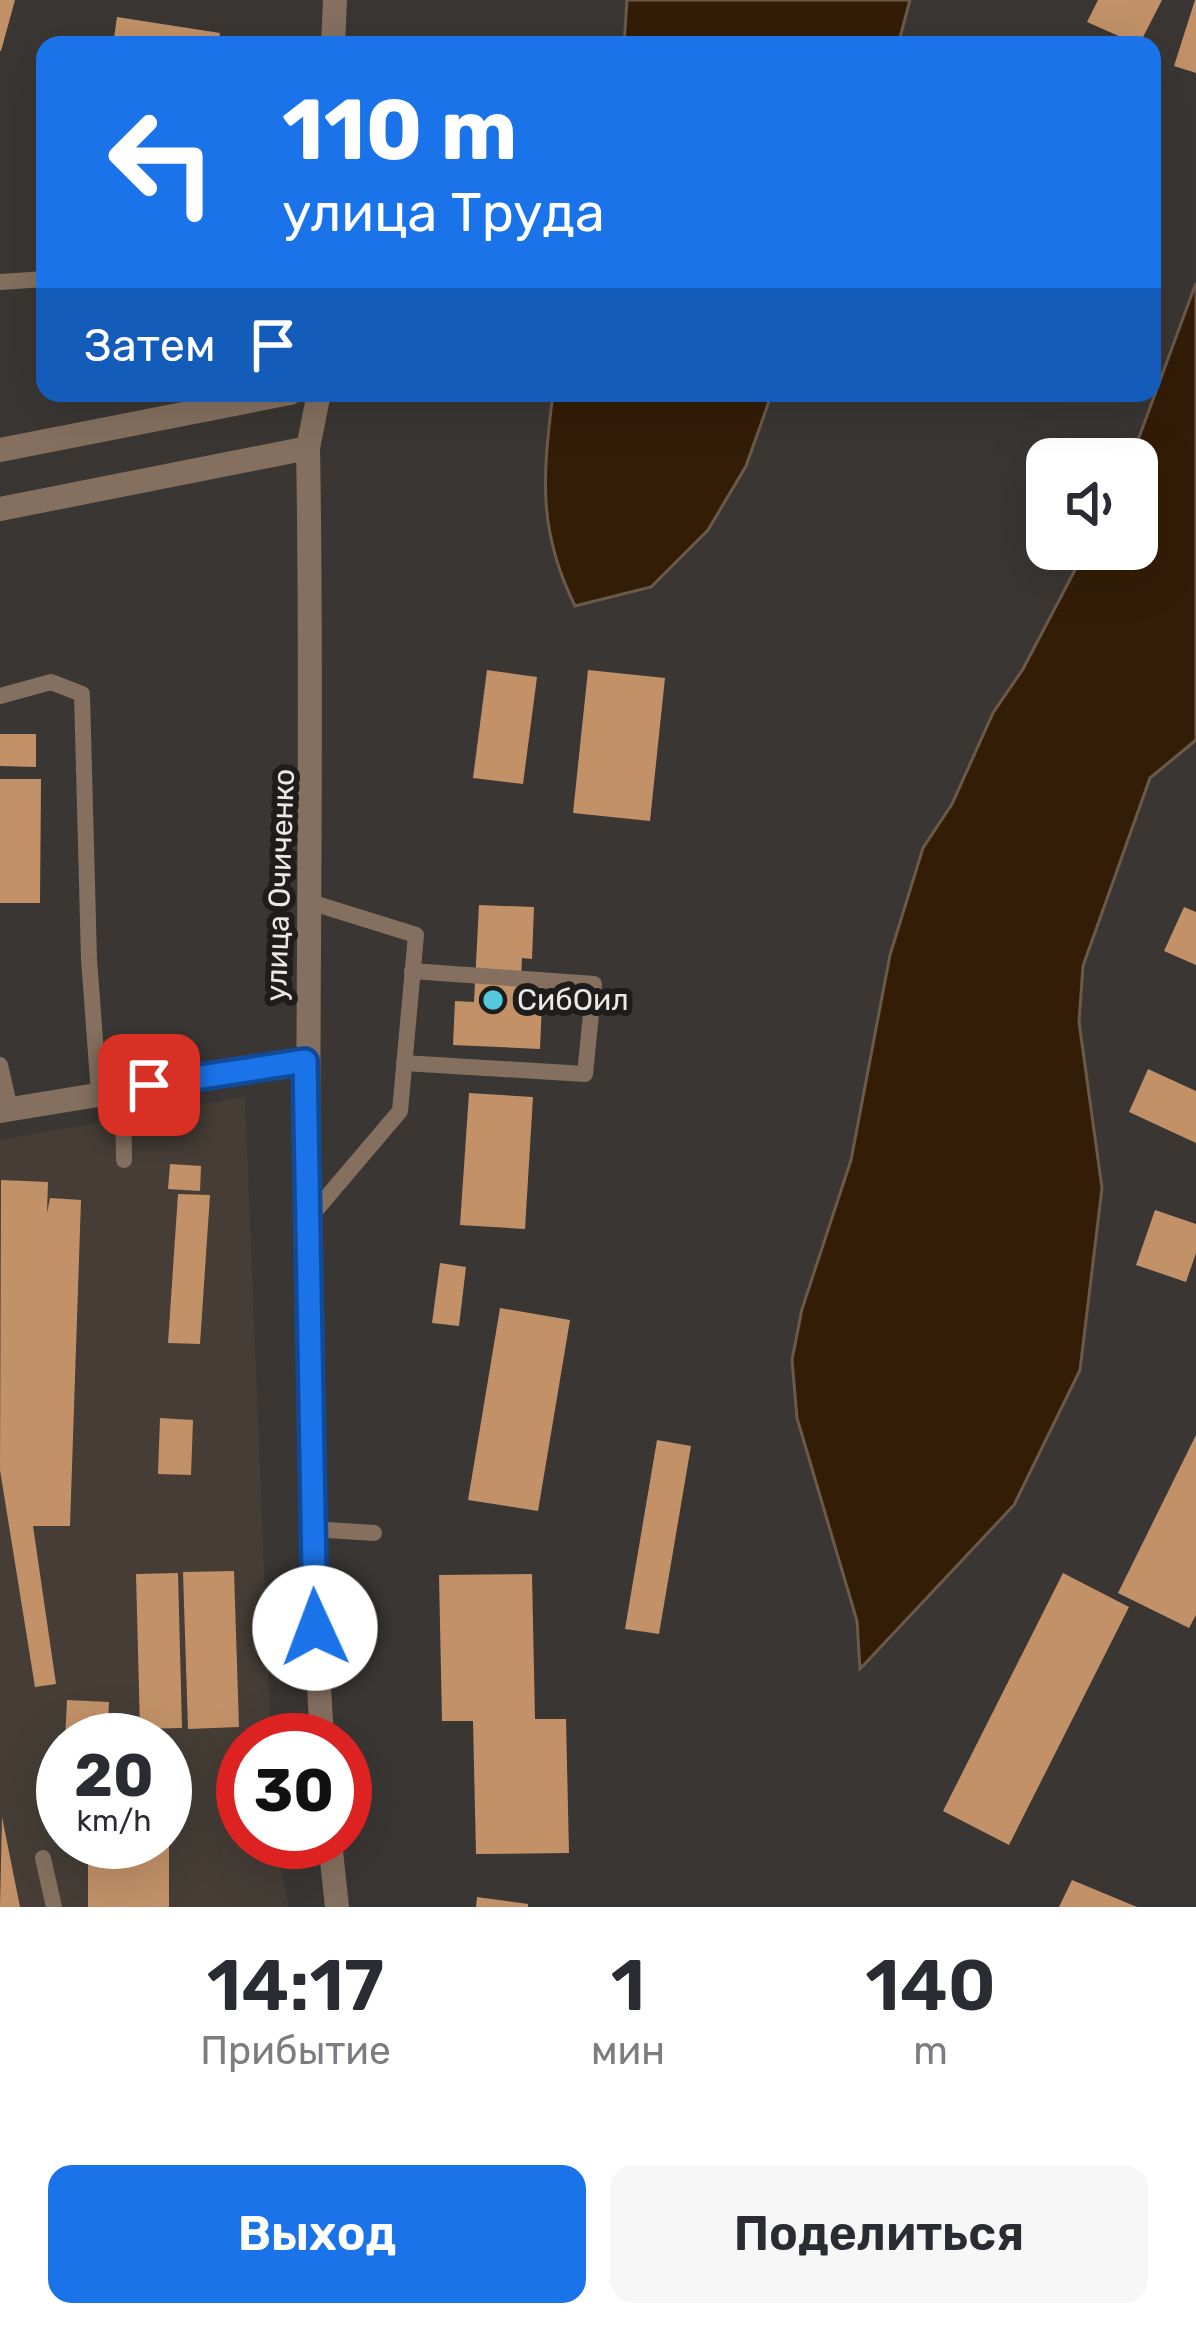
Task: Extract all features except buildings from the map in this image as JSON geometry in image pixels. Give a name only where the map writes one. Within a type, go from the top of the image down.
[{"type":"street","points":[[333,36],[335,0]]},
{"type":"street","points":[[0,450],[244,402]]},
{"type":"street","name":"улица Очиченко","points":[[317,402],[308,448],[314,780],[305,1061],[312,1529],[321,1713]]},
{"type":"street","points":[[0,508],[308,448]]},
{"type":"street","points":[[5,1110],[305,1061]]},
{"type":"street","points":[[333,1869],[337,1907]]},
{"type":"lane","points":[[0,282],[36,280]]},
{"type":"lane","points":[[0,696],[50,682],[82,694],[88,959],[124,1160]]},
{"type":"lane","points":[[310,902],[416,935],[400,1111],[310,1216]]},
{"type":"lane","points":[[404,1064],[585,1074],[594,984],[412,970]]},
{"type":"lane","points":[[0,1065],[5,1110]]},
{"type":"lane","points":[[312,1529],[374,1533]]},
{"type":"lane","points":[[45,1869],[54,1907]]},
{"type":"shaded area","points":[[627,0],[910,0],[900,36],[625,36]]},
{"type":"shaded area","points":[[1196,283],[1196,740],[1150,778],[1083,966],[1079,1022],[1102,1188],[1080,1370],[1014,1505],[860,1669],[857,1621],[797,1418],[792,1360],[802,1309],[851,1160],[890,955],[923,848],[952,804],[993,713],[1023,669],[1075,570],[1158,570],[1158,438],[1139,438],[1152,402],[1161,402],[1161,378]]},
{"type":"shaded area","points":[[552,402],[769,402],[746,466],[708,530],[651,587],[575,606],[549,526],[547,450]]},
{"type":"shaded area","points":[[245,1097],[270,1713],[216,1713],[216,1869],[281,1869],[289,1907],[0,1907],[0,1140]]},
{"type":"place","name":"СибОил","points":[[493,1000]]},
{"type":"route","points":[[149,1085],[305,1061],[315,1628]]}]
